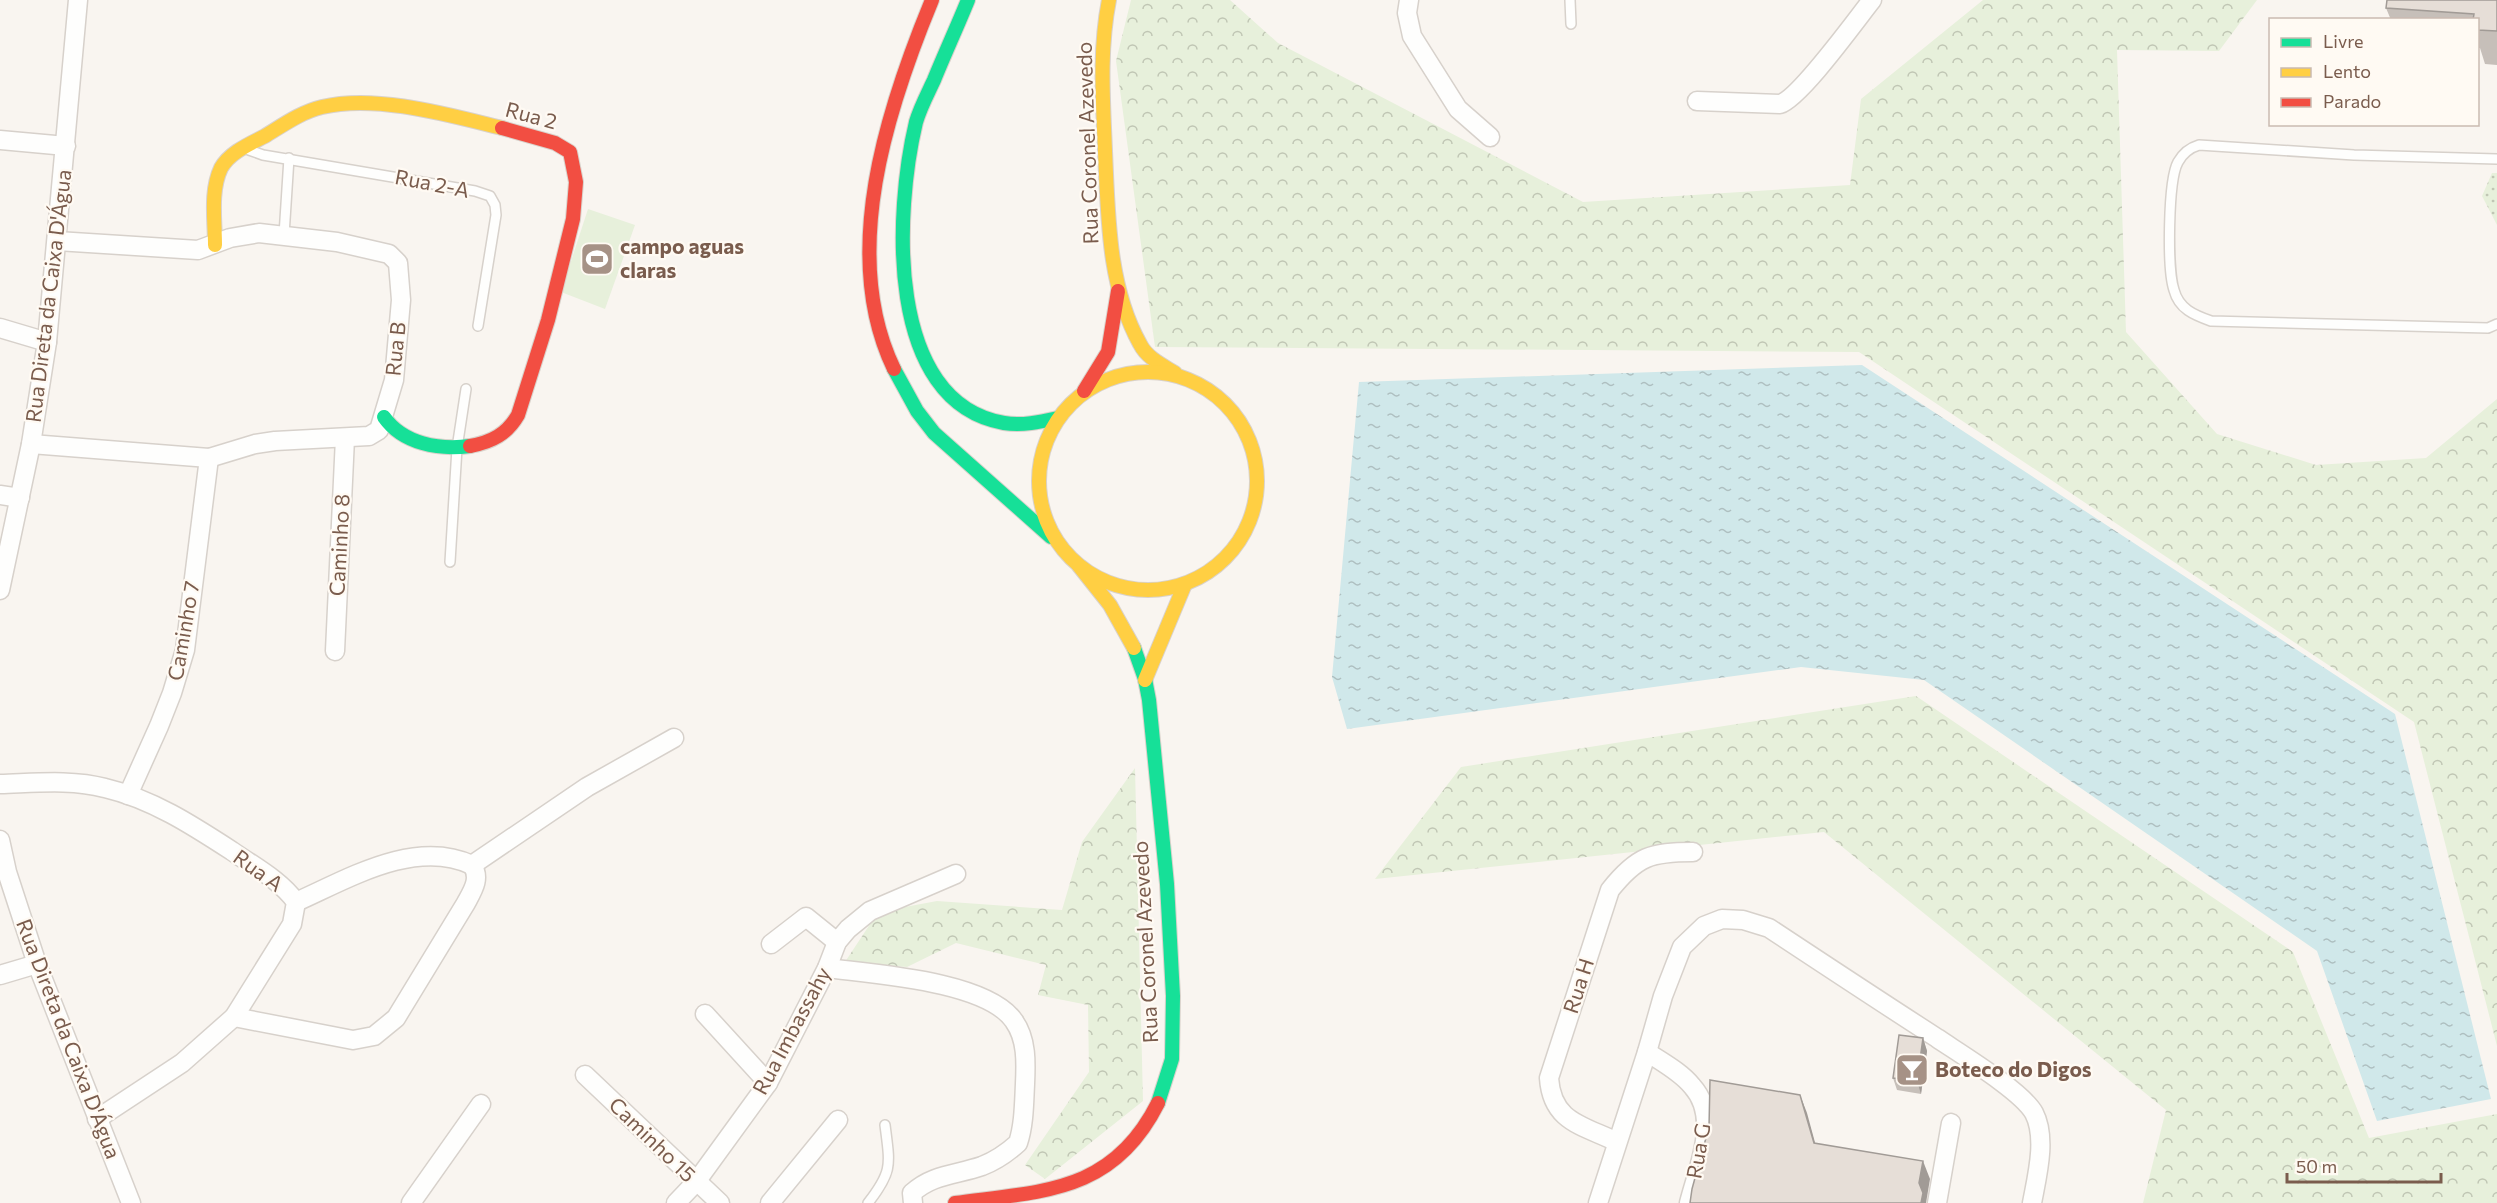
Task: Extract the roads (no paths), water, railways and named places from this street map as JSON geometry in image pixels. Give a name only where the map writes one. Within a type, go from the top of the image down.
[{"type":"main road","points":[[932,0],[889,112],[881,154],[873,213],[871,260],[877,324],[887,352],[924,422],[945,444],[1057,542],[1094,582],[1121,619],[1146,680]]},
{"type":"main road","points":[[968,0],[917,119],[912,139],[904,223],[906,287],[911,319],[927,366],[949,396],[965,408],[1004,423],[1023,424],[1058,418]]},
{"type":"main road","name":"Rua Coronel Azevedo","points":[[1109,0],[1103,56],[1104,120],[1109,210],[1119,285]]},
{"type":"main road","name":"Rua 2","points":[[215,245],[216,194],[221,169],[227,160],[243,148],[321,107],[349,103],[383,105],[419,111],[527,135],[555,143],[570,152],[576,172],[572,221],[547,321],[517,420],[502,434],[482,443],[457,448],[402,437],[392,430],[384,417]]},
{"type":"main road","points":[[1057,542],[1043,512],[1038,480],[1043,448],[1058,418],[1084,392],[1108,352],[1119,285]]},
{"type":"main road","points":[[1079,566],[1103,581],[1130,590],[1158,591],[1185,584],[1212,570],[1234,549],[1249,523],[1256,493],[1256,463],[1247,434],[1230,409],[1208,389],[1180,376],[1151,357],[1140,345],[1119,285]]},
{"type":"main road","points":[[1084,392],[1114,376],[1147,370],[1180,376]]},
{"type":"main road","points":[[1146,680],[1185,584]]},
{"type":"main road","name":"Rua Coronel Azevedo","points":[[955,1203],[1036,1193],[1070,1186],[1094,1174],[1125,1151],[1157,1108],[1166,1085],[1173,1052],[1173,968],[1146,680]]},
{"type":"street","name":"Rua Direta da Caixa D'Água","points":[[0,590],[31,444],[47,342],[78,0]]},
{"type":"street","points":[[1409,0],[1407,13],[1412,36],[1458,109],[1490,137]]},
{"type":"street","points":[[1697,101],[1780,104],[1787,102],[1813,74],[1872,0]]},
{"type":"street","points":[[0,140],[66,146]]},
{"type":"street","name":"Rua B","points":[[31,444],[209,458],[255,444],[275,441],[369,436],[379,430],[394,380],[401,286],[398,263],[389,254],[369,248],[259,233],[230,238],[198,250],[168,250],[57,241]]},
{"type":"street","points":[[0,328],[47,342]]},
{"type":"street","name":"Caminho 8","points":[[335,651],[345,438]]},
{"type":"street","name":"Caminho 7","points":[[128,795],[159,726],[185,650],[209,458]]},
{"type":"street","points":[[0,495],[20,498]]},
{"type":"street","points":[[472,865],[588,787],[674,738]]},
{"type":"street","name":"Rua A","points":[[0,784],[81,784],[105,787],[128,795],[173,814],[199,830],[278,882],[296,902],[292,924],[234,1017],[182,1063],[98,1119]]},
{"type":"street","name":"Rua Direta da Caixa D'Água","points":[[0,840],[7,872],[37,964],[131,1203]]},
{"type":"street","name":"Rua H","points":[[1617,1142],[1569,1119],[1556,1108],[1550,1094],[1548,1078],[1610,890],[1627,868],[1647,857],[1669,852],[1694,852]]},
{"type":"street","points":[[234,1017],[353,1041],[374,1036],[396,1018],[466,903],[475,885],[477,872],[472,865],[463,861],[430,858],[392,862],[363,870],[296,902]]},
{"type":"street","name":"Rua Imbassahy","points":[[676,1203],[696,1182],[768,1083],[827,968],[837,942],[863,914],[956,874]]},
{"type":"street","name":"Rua Imbassahy","points":[[771,944],[806,917],[837,942]]},
{"type":"street","points":[[1598,1203],[1663,996],[1682,947],[1704,926],[1722,919],[1743,920],[1769,928],[1979,1066],[2024,1101],[2034,1113],[2039,1133],[2038,1171],[2032,1203]]},
{"type":"street","points":[[0,975],[37,964]]},
{"type":"street","points":[[827,968],[926,981],[971,994],[991,1002],[1005,1012],[1014,1020],[1021,1034],[1025,1066],[1022,1126],[1018,1143],[1002,1156],[981,1167],[937,1176],[921,1184],[912,1193],[913,1203]]},
{"type":"street","points":[[705,1014],[768,1083]]},
{"type":"street","name":"Rua G","points":[[1647,1052],[1693,1086],[1703,1104],[1707,1127],[1689,1203]]},
{"type":"street","name":"Caminho 15","points":[[585,1075],[720,1203]]},
{"type":"street","points":[[411,1203],[481,1104]]},
{"type":"street","points":[[770,1203],[838,1120]]},
{"type":"street","points":[[1937,1203],[1951,1123]]},
{"type":"lane","points":[[1570,0],[1571,24]]},
{"type":"lane","points":[[2497,159],[2354,155],[2199,145],[2185,151],[2177,163],[2174,174],[2171,232],[2174,290],[2190,314],[2211,321],[2488,328],[2497,324]]},
{"type":"lane","name":"Rua 2-A","points":[[243,148],[263,155],[490,196],[495,205],[496,215],[478,326]]},
{"type":"lane","points":[[284,235],[289,158]]},
{"type":"lane","points":[[450,562],[457,448],[466,389]]},
{"type":"lane","points":[[868,1203],[887,1177],[890,1160],[885,1125]]},
{"type":"water","points":[[1862,365],[2395,714],[2491,1099],[2377,1121],[2317,951],[1924,680],[1801,667],[1347,729],[1332,677],[1359,382]]},
{"type":"place","name":"campo aguas claras","points":[[597,259]]},
{"type":"place","name":"Boteco do Digos","points":[[1912,1070]]}]
